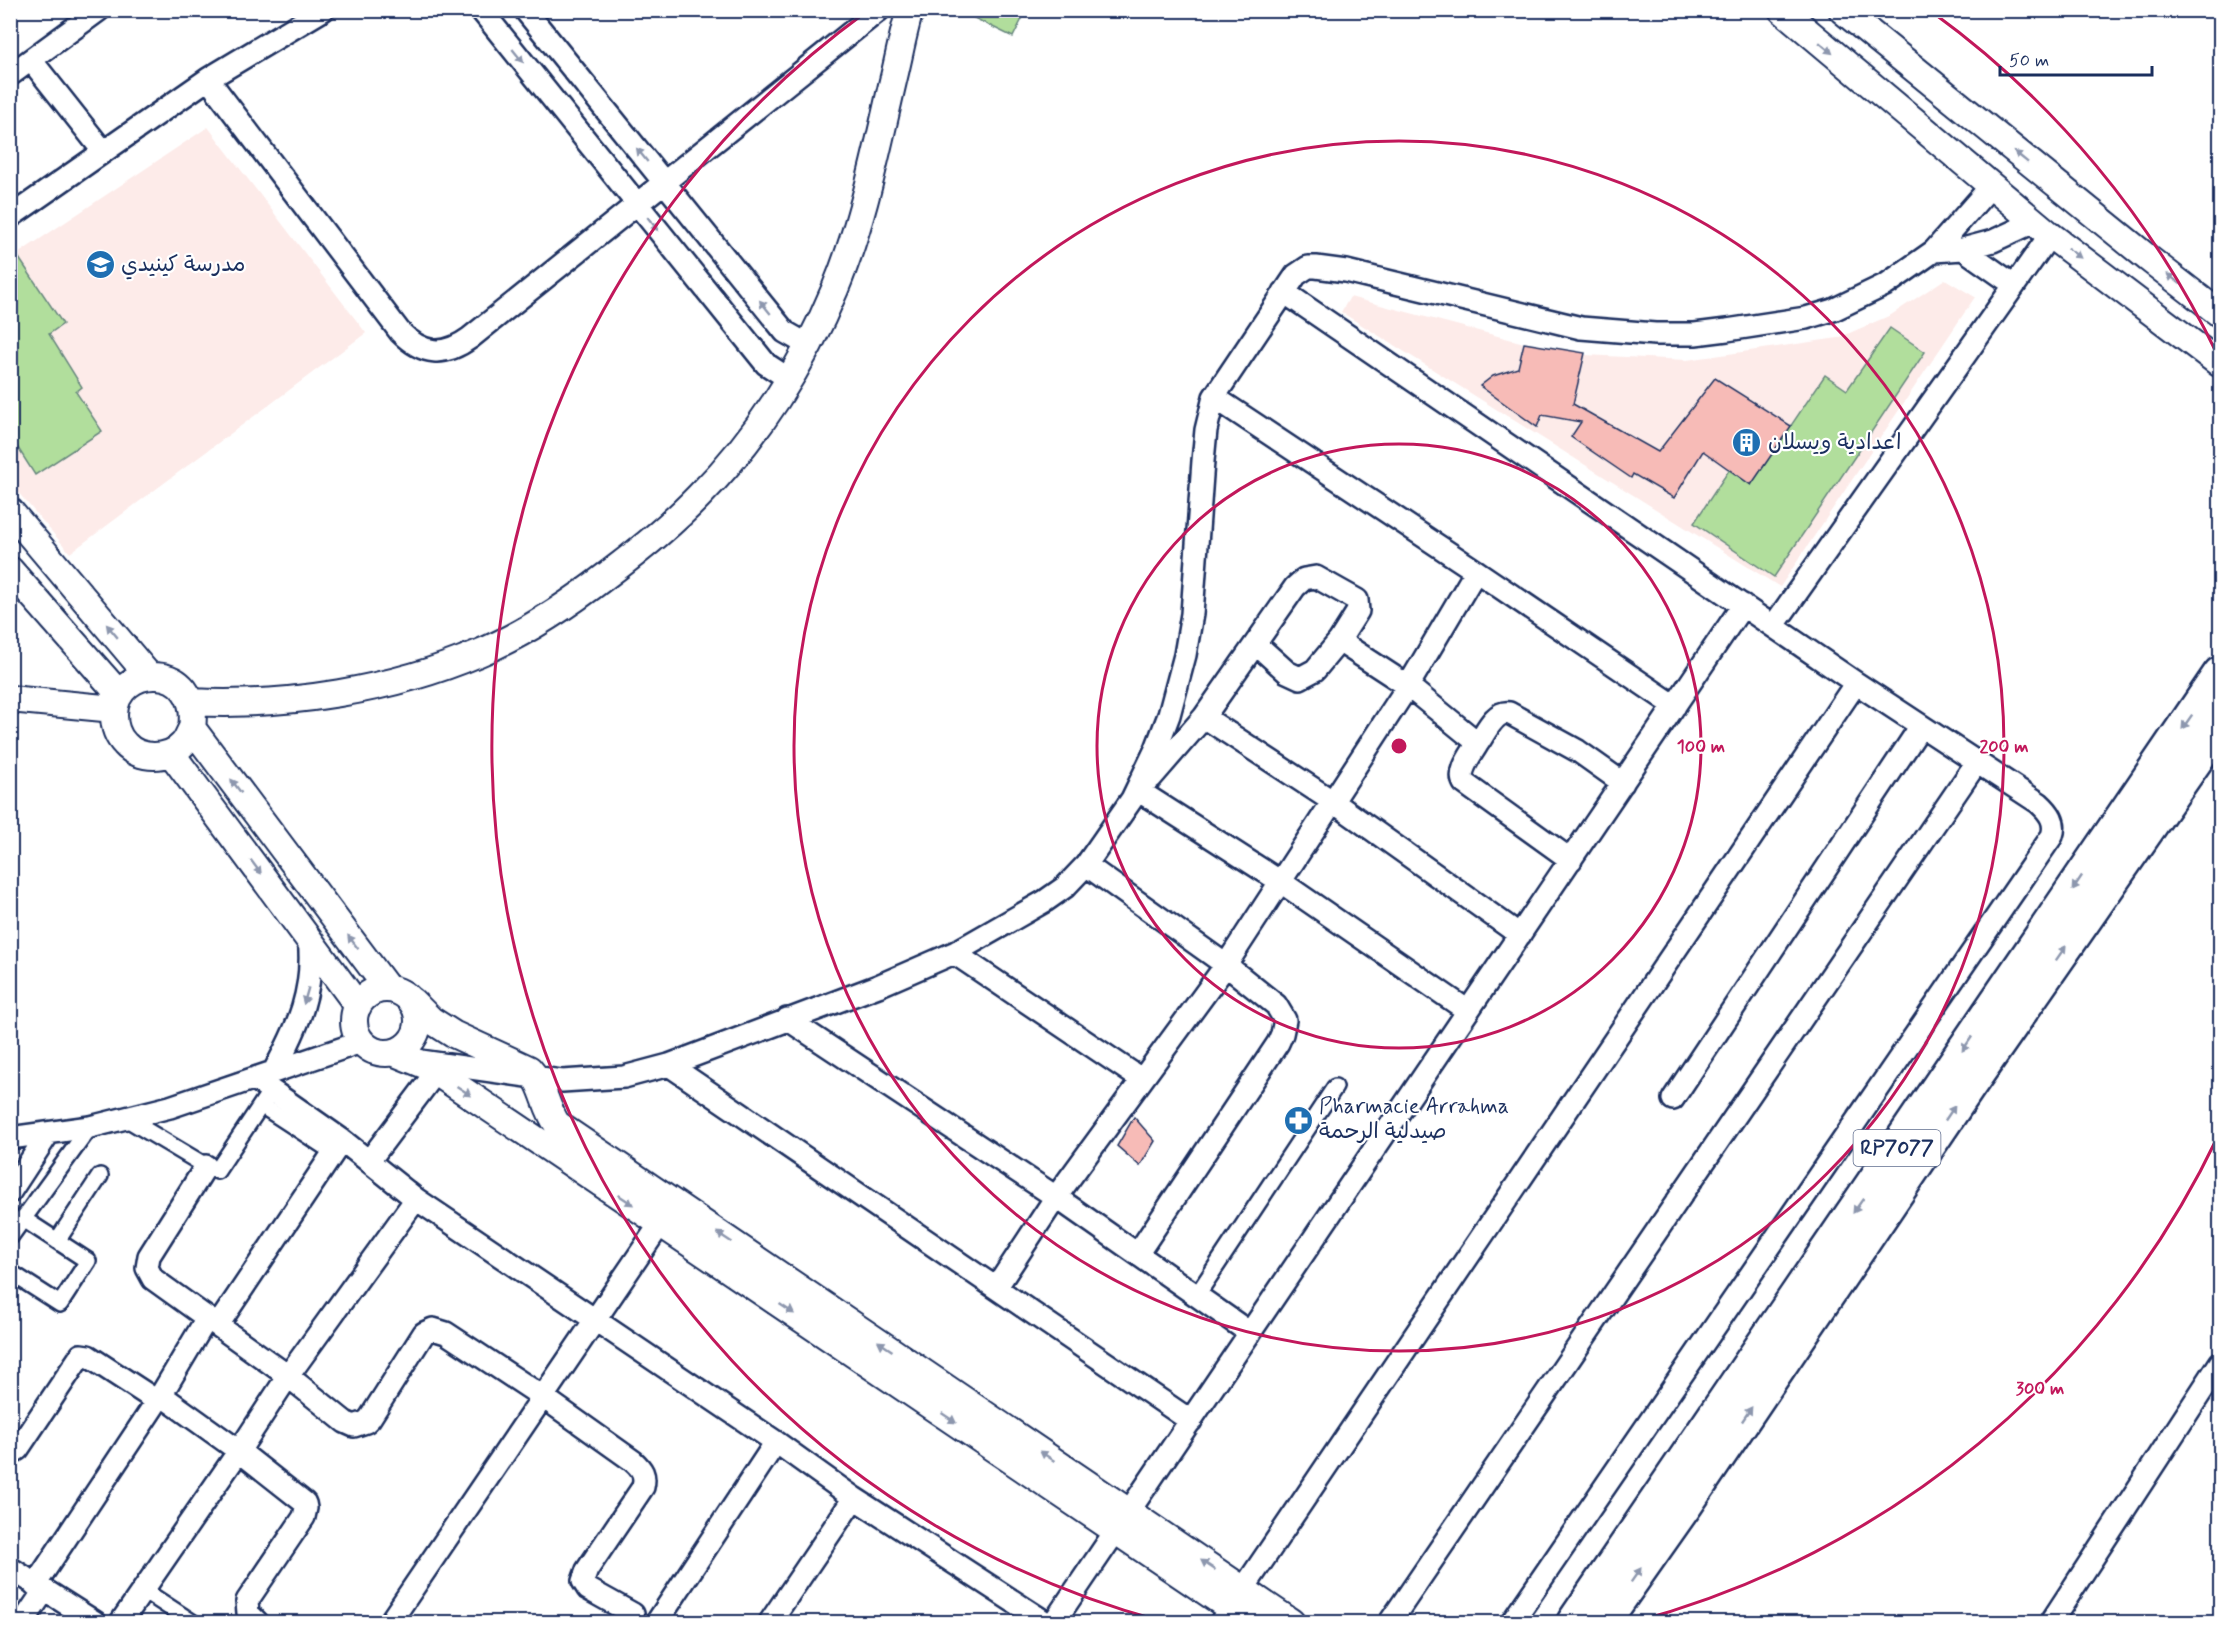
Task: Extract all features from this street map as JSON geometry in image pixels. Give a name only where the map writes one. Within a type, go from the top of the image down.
[{"type":"main road","name":"RP7077","points":[[1574,1623],[2220,674]]},
{"type":"main road","name":"RP7077","points":[[1603,1623],[1968,1087],[2220,725]]},
{"type":"street","points":[[10,75],[99,10]]},
{"type":"street","points":[[481,10],[766,364],[789,379]]},
{"type":"street","points":[[525,10],[785,332],[808,345]]},
{"type":"street","points":[[208,79],[400,332],[420,347],[433,351],[447,351],[458,346],[879,10]]},
{"type":"street","points":[[1782,10],[2042,228],[2220,364]]},
{"type":"street","points":[[1842,10],[2220,314]]},
{"type":"street","points":[[10,217],[208,79],[321,11]]},
{"type":"street","points":[[192,702],[256,703],[313,697],[363,688],[425,672],[480,653],[533,626],[585,592],[644,547],[700,495],[748,439],[789,379],[836,288],[873,169],[903,13]]},
{"type":"street","points":[[31,60],[104,151]]},
{"type":"street","points":[[1136,795],[1168,715],[1185,655],[1192,614],[1206,430],[1214,397],[1301,270],[1308,267],[1328,267],[1581,328],[1655,334],[1695,334],[1806,318],[1833,310],[1887,284],[1934,250],[1991,186]]},
{"type":"street","points":[[1934,250],[1963,249],[2042,228]]},
{"type":"street","points":[[1774,626],[2014,285],[2042,228]]},
{"type":"street","points":[[1963,249],[2014,285]]},
{"type":"street","points":[[1284,292],[1856,683],[2039,803],[2047,811],[2054,826],[2052,836],[1512,1623]]},
{"type":"street","points":[[1214,397],[1675,706]]},
{"type":"street","points":[[10,511],[149,676]]},
{"type":"street","points":[[10,570],[116,702]]},
{"type":"street","points":[[996,1288],[1056,1197],[1226,965],[1408,686],[1476,571]]},
{"type":"street","points":[[667,1213],[557,1124],[550,1114],[538,1079],[529,1069],[431,1020],[405,994],[388,989],[370,993],[358,1006],[354,1024],[361,1041],[376,1052],[538,1079],[562,1081],[624,1077],[669,1065],[878,986],[954,952],[1045,902],[1065,887],[1086,866],[1136,795],[1203,717],[1295,587],[1304,579],[1316,577],[1357,600],[1358,611],[1340,641],[1315,670],[1300,678],[1287,672],[1256,644]]},
{"type":"street","points":[[1054,1623],[1743,605]]},
{"type":"street","points":[[1340,641],[1408,686],[1478,743]]},
{"type":"street","points":[[149,676],[163,676],[176,682],[185,690],[192,702],[194,715],[192,729],[182,745],[171,753],[156,757],[136,753],[126,746],[118,735],[114,723],[116,702],[132,682],[149,676]]},
{"type":"street","points":[[1236,1611],[1856,683]]},
{"type":"street","points":[[10,699],[116,702]]},
{"type":"street","points":[[1571,860],[1464,783],[1462,772],[1478,743],[1497,715],[1504,712],[1509,713],[1578,751],[1623,783]]},
{"type":"street","points":[[1203,717],[1332,801],[1520,935]]},
{"type":"street","points":[[1673,1099],[1921,726]]},
{"type":"street","points":[[192,729],[388,989]]},
{"type":"street","points":[[171,753],[358,1006]]},
{"type":"street","points":[[1390,1623],[1977,762]]},
{"type":"street","points":[[1136,795],[1281,882],[1468,1011]]},
{"type":"street","points":[[1086,866],[1268,997],[1281,1011],[1285,1020],[1282,1034],[1138,1253]]},
{"type":"street","points":[[127,1119],[218,1171],[293,1037],[310,980],[312,962],[309,938]]},
{"type":"street","points":[[954,952],[1141,1079]]},
{"type":"street","points":[[403,1057],[405,1048],[413,1040],[418,1030],[419,1019],[412,1001]]},
{"type":"street","points":[[787,1019],[1056,1197],[1250,1333]]},
{"type":"street","points":[[10,1138],[90,1127],[265,1086],[361,1041]]},
{"type":"street","points":[[403,1057],[427,1066],[667,1213],[1124,1522],[1236,1611],[1291,1623]]},
{"type":"street","points":[[669,1065],[1191,1421]]},
{"type":"street","points":[[369,1161],[436,1072]]},
{"type":"street","points":[[265,1086],[337,1146],[369,1161],[416,1199],[596,1319],[854,1498],[1045,1623]]},
{"type":"street","points":[[1197,1295],[1335,1087]]},
{"type":"street","points":[[10,1237],[90,1127]]},
{"type":"street","points":[[10,1192],[48,1134]]},
{"type":"street","points":[[22,1623],[40,1588],[159,1398],[337,1146]]},
{"type":"street","points":[[206,1166],[149,1256],[147,1268],[153,1279],[288,1376],[345,1422],[354,1426],[361,1425],[370,1418],[424,1333],[433,1329],[446,1333],[543,1396],[633,1461],[643,1472],[645,1479],[643,1487],[587,1570],[583,1581],[588,1589],[636,1620]]},
{"type":"street","points":[[57,1241],[100,1176]]},
{"type":"street","points":[[121,1623],[288,1376],[416,1199]]},
{"type":"street","points":[[390,1623],[667,1213]]},
{"type":"street","points":[[10,1272],[60,1304],[88,1261],[22,1218]]},
{"type":"street","points":[[10,1454],[18,1449],[81,1355],[88,1356],[159,1398],[239,1451],[302,1500],[306,1508],[304,1517],[247,1601],[248,1613],[257,1623]]},
{"type":"street","points":[[2051,1623],[2220,1363]]},
{"type":"street","points":[[657,1623],[776,1442]]},
{"type":"street","points":[[770,1623],[854,1498]]},
{"type":"street","points":[[10,1568],[95,1623]]},
{"type":"street","points":[[143,1590],[192,1623]]},
{"type":"shaded area","points":[[208,127],[366,333],[70,553],[11,484],[10,259]]},
{"type":"shaded area","points":[[1945,279],[1975,297],[1780,587],[1341,312],[1350,297],[1524,343],[1585,355],[1687,360],[1838,338],[1891,315]]},
{"type":"green space","points":[[960,11],[1026,11],[1013,37]]},
{"type":"green space","points":[[17,255],[63,324],[49,334],[82,387],[76,392],[102,431],[35,475],[11,437],[10,259]]},
{"type":"green space","points":[[1890,328],[1925,352],[1774,577],[1694,523],[1729,470],[1751,485],[1825,375],[1847,390]]},
{"type":"building","name":"اعدادية ويسلان","points":[[1524,343],[1585,353],[1573,404],[1658,452],[1715,378],[1791,426],[1751,485],[1703,451],[1674,498],[1633,474],[1631,478],[1571,437],[1581,422],[1542,415],[1537,427],[1480,386],[1493,376],[1518,368]]},
{"type":"building","points":[[1134,1117],[1155,1141],[1140,1166],[1117,1146]]},
{"type":"place","name":"مدرسة كينيدي","points":[[100,265]]},
{"type":"place","name":"اعدادية ويسلان","points":[[1747,443]]},
{"type":"place","name":"Pharmacie Arrahma صيدلية الرحمة","points":[[1298,1120]]}]
